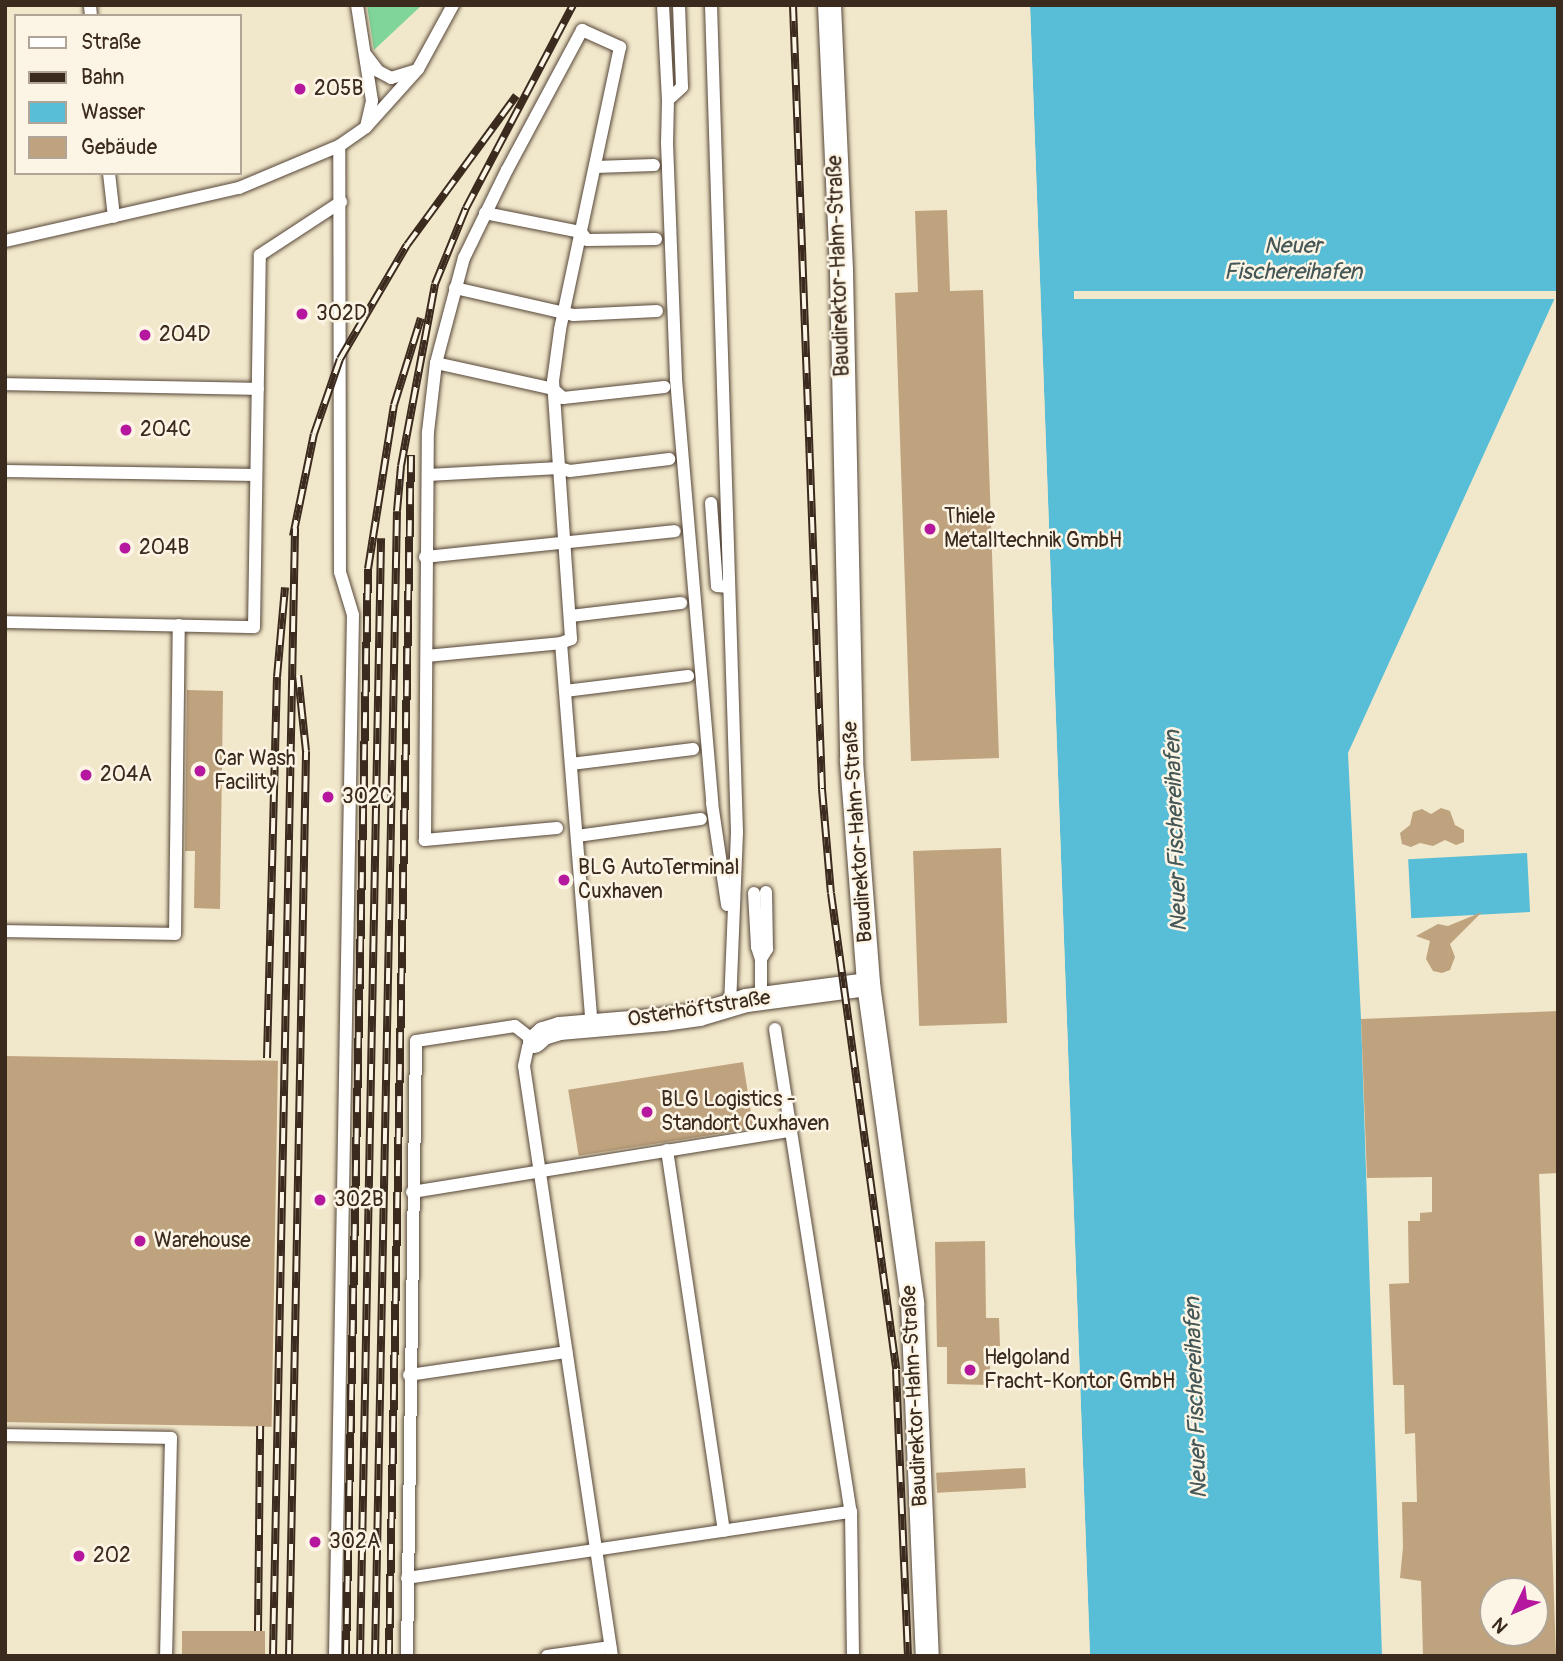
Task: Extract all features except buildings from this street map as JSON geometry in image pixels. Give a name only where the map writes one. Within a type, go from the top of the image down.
[{"type":"street","name":"Baudirektor-Hahn-Straße","points":[[829,5],[841,271],[851,761],[868,985],[912,1303],[928,1656]]},
{"type":"street","name":"Osterhöftstraße","points":[[534,1041],[542,1032],[559,1028],[696,1014],[761,998],[868,985]]},
{"type":"lane","points":[[357,5],[372,101],[366,127]]},
{"type":"lane","points":[[5,241],[239,188],[339,146],[366,127],[418,69],[453,5]]},
{"type":"lane","points":[[663,5],[676,379],[712,803],[732,933]]},
{"type":"lane","points":[[668,100],[681,87],[679,5]]},
{"type":"lane","points":[[711,5],[737,832],[730,1004]]},
{"type":"lane","points":[[427,656],[561,643],[571,639],[553,389],[564,311],[620,47],[582,30],[464,258],[436,363],[428,432],[425,840],[557,828]]},
{"type":"lane","points":[[366,55],[378,71],[391,78],[418,69]]},
{"type":"lane","points":[[335,1656],[353,615],[340,572],[339,146]]},
{"type":"lane","points":[[595,167],[654,165]]},
{"type":"lane","points":[[109,175],[114,217]]},
{"type":"lane","points":[[5,622],[254,627],[260,255],[341,202]]},
{"type":"lane","points":[[485,213],[581,232],[587,240],[656,239]]},
{"type":"lane","points":[[455,288],[574,315],[657,311]]},
{"type":"lane","points":[[436,363],[553,389],[563,398],[664,387]]},
{"type":"lane","points":[[5,384],[258,389]]},
{"type":"lane","points":[[428,475],[559,468],[570,471],[668,458]]},
{"type":"lane","points":[[5,471],[257,475]]},
{"type":"lane","points":[[712,503],[717,586],[729,586]]},
{"type":"lane","points":[[425,557],[564,545],[675,531]]},
{"type":"lane","points":[[570,616],[681,603]]},
{"type":"lane","points":[[5,931],[175,934],[179,625]]},
{"type":"lane","points":[[561,643],[593,1025]]},
{"type":"lane","points":[[565,691],[688,676]]},
{"type":"lane","points":[[571,764],[693,749]]},
{"type":"lane","points":[[577,836],[701,819]]},
{"type":"lane","points":[[760,892],[768,949],[761,959],[761,998]]},
{"type":"lane","points":[[407,1656],[409,1375],[416,1041],[516,1026],[534,1041],[528,1047],[524,1066],[611,1651],[547,1656]]},
{"type":"lane","points":[[775,1029],[851,1511],[853,1656]]},
{"type":"lane","points":[[412,1192],[790,1131]]},
{"type":"lane","points":[[667,1150],[724,1531]]},
{"type":"lane","points":[[409,1375],[566,1352]]},
{"type":"lane","points":[[5,1435],[171,1438],[166,1656]]},
{"type":"lane","points":[[407,1578],[851,1511]]},
{"type":"green space","points":[[367,5],[422,5],[374,50]]},
{"type":"water","name":"Neuer Fischereihafen","points":[[1030,5],[1558,5],[1558,291],[1348,753],[1361,1019],[1382,1656],[1090,1656]]},
{"type":"water","points":[[1527,853],[1530,912],[1411,918],[1408,859]]},
{"type":"pier","points":[[1027,5],[1030,5],[1090,1656],[1086,1656]]},
{"type":"pier","points":[[1074,291],[1558,291],[1558,299],[1074,299]]},
{"type":"railway","points":[[375,1656],[397,511],[401,466],[435,284],[466,208],[573,5]]},
{"type":"railway","points":[[793,5],[822,789],[831,893],[896,1370],[908,1656]]},
{"type":"railway","points":[[293,536],[314,434],[340,359],[407,245],[516,96]]},
{"type":"railway","points":[[346,1656],[368,569],[394,405],[421,318]]},
{"type":"railway","points":[[389,1656],[411,455]]},
{"type":"railway","points":[[273,1656],[295,528]]},
{"type":"railway","points":[[360,1656],[381,538]]},
{"type":"railway","points":[[267,1058],[277,677],[285,587]]},
{"type":"railway","points":[[289,1656],[306,751],[298,675]]},
{"type":"railway","points":[[258,1631],[260,1426]]},
{"type":"place","name":"205B","points":[[300,89]]},
{"type":"place","name":"302D","points":[[302,314]]},
{"type":"place","name":"204D","points":[[145,335]]},
{"type":"place","name":"204C","points":[[126,430]]},
{"type":"place","name":"Thiele Metalltechnik GmbH","points":[[930,529]]},
{"type":"place","name":"204B","points":[[125,548]]},
{"type":"place","name":"Car Wash Facility","points":[[200,771]]},
{"type":"place","name":"204A","points":[[86,775]]},
{"type":"place","name":"302C","points":[[328,797]]},
{"type":"place","name":"BLG AutoTerminal Cuxhaven","points":[[564,880]]},
{"type":"place","name":"BLG Logistics - Standort Cuxhaven","points":[[647,1112]]},
{"type":"place","name":"302B","points":[[320,1200]]},
{"type":"place","name":"Warehouse","points":[[140,1241]]},
{"type":"place","name":"Helgoland Fracht-Kontor GmbH","points":[[970,1370]]},
{"type":"place","name":"302A","points":[[315,1542]]},
{"type":"place","name":"202","points":[[79,1556]]}]
